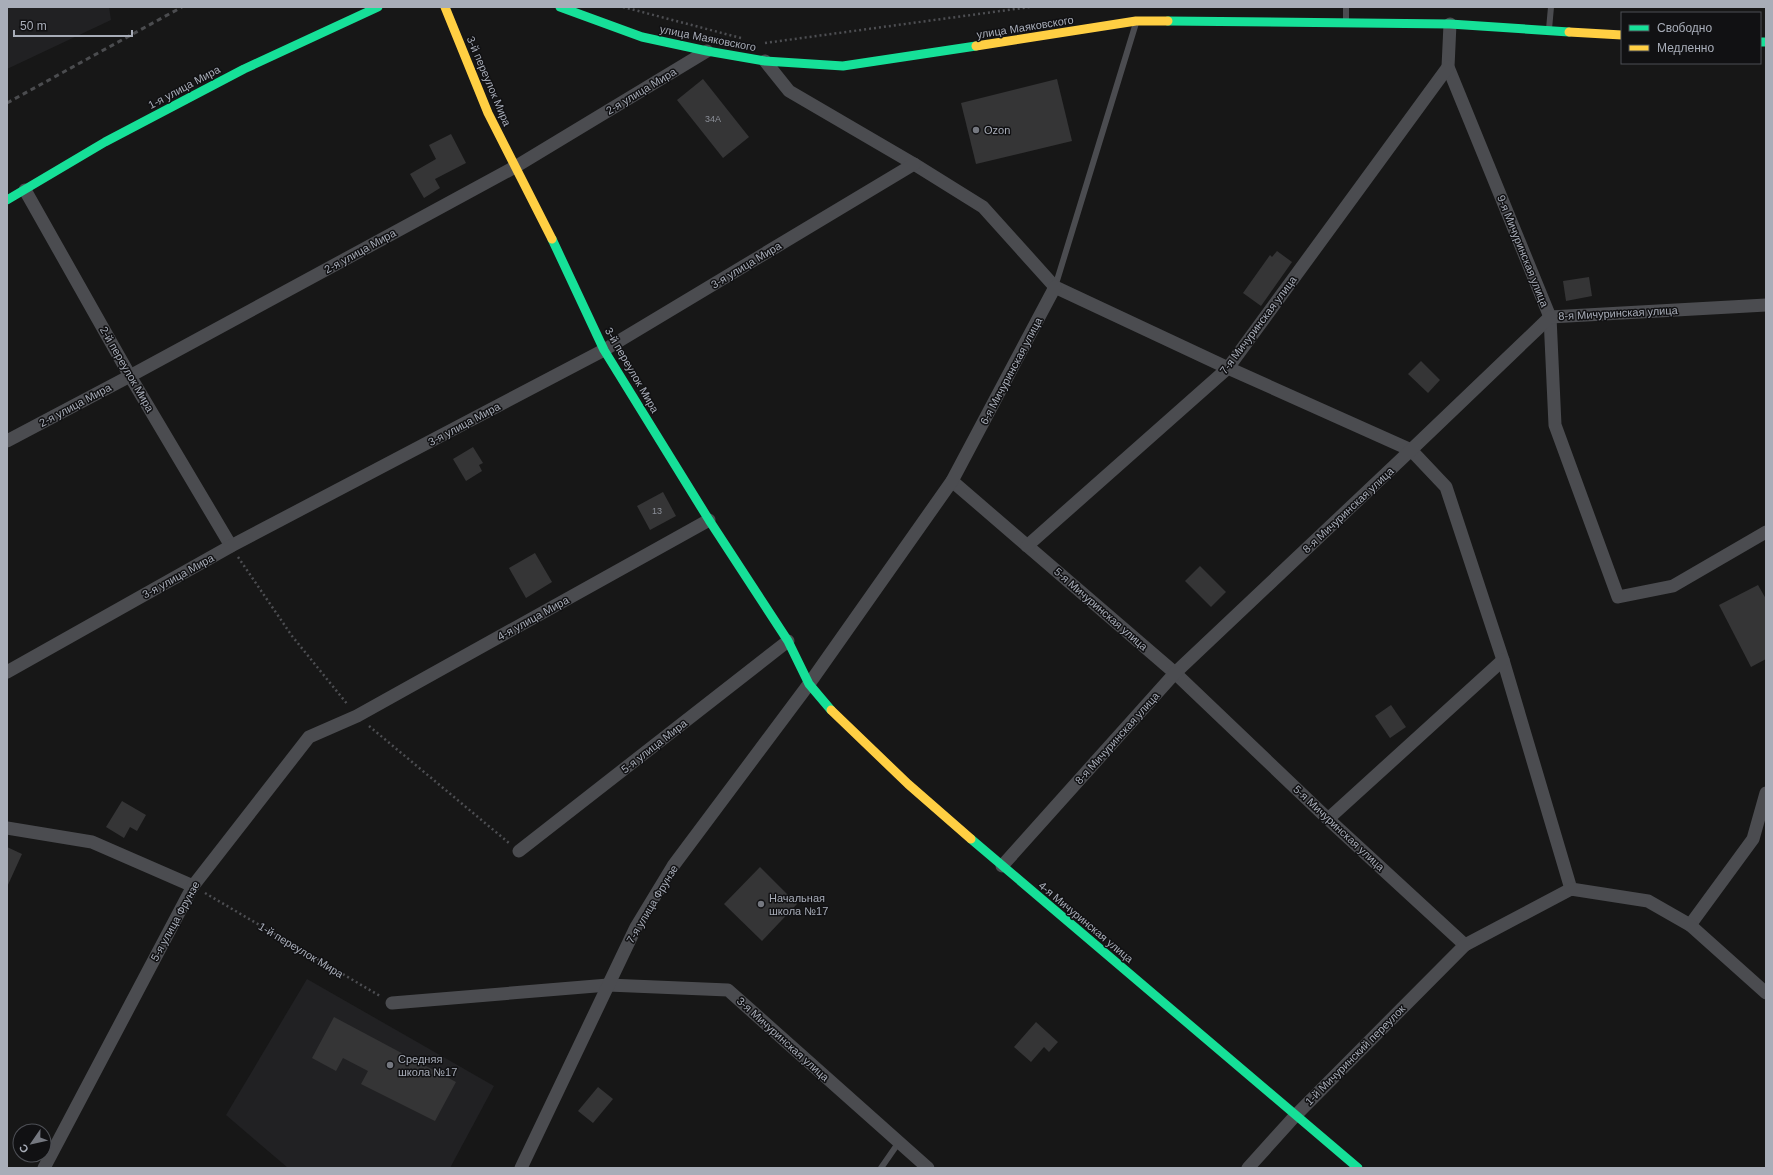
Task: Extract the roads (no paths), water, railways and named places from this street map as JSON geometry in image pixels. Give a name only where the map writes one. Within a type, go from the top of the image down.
[{"type":"street","name":"1-я улица Мира","points":[[7,200],[105,142],[244,69],[378,7]]},
{"type":"street","name":"3-й переулок Мира","points":[[445,7],[488,113],[558,251],[604,350],[710,520],[788,641],[809,684]]},
{"type":"street","name":"улица Маяковского","points":[[560,7],[642,37],[707,51],[765,61],[843,66],[1136,22],[1450,24],[1621,35]]},
{"type":"street","name":"9-я Мичуринская улица","points":[[1450,24],[1448,67],[1550,317],[1556,425],[1618,597],[1673,586],[1766,532]]},
{"type":"street","name":"2-я улица Мира","points":[[7,440],[130,376],[515,166],[707,51]]},
{"type":"street","points":[[765,61],[789,91],[914,164],[982,207],[1055,287],[1228,368],[1411,450],[1446,487],[1503,660],[1571,889]]},
{"type":"street","name":"7-я Мичуринская улица","points":[[1027,546],[1228,368],[1448,67]]},
{"type":"street","name":"3-я улица Мира","points":[[7,672],[232,546],[604,350],[914,164]]},
{"type":"street","name":"2-й переулок Мира","points":[[25,190],[130,376],[232,546]]},
{"type":"street","name":"6-я Мичуринская улица","points":[[809,684],[952,481],[1055,287]]},
{"type":"street","name":"8-я Мичуринская улица","points":[[1002,866],[1175,673],[1550,317],[1766,305]]},
{"type":"street","name":"5-я Мичуринская улица","points":[[952,481],[1175,673],[1328,819],[1465,945]]},
{"type":"street","name":"4-я улица Мира","points":[[357,716],[710,520]]},
{"type":"street","name":"5-я улица Мира","points":[[519,851],[788,641]]},
{"type":"street","points":[[1328,819],[1503,660]]},
{"type":"street","name":"4-я Мичуринская улица","points":[[809,684],[836,716],[908,784],[1002,866],[1358,1168]]},
{"type":"street","name":"7-я улица Фрунзе","points":[[522,1168],[636,927],[673,866],[809,684]]},
{"type":"street","name":"5-я улица Фрунзе","points":[[44,1168],[193,886],[309,737],[357,716]]},
{"type":"street","points":[[1690,925],[1753,840],[1766,793]]},
{"type":"street","points":[[7,828],[92,842],[193,886]]},
{"type":"street","points":[[1465,945],[1571,889],[1648,901],[1690,925],[1766,994]]},
{"type":"street","name":"1-й Мичуринский переулок","points":[[1248,1168],[1295,1116],[1465,945]]},
{"type":"street","points":[[392,1004],[608,985]]},
{"type":"street","name":"3-я Мичуринская улица","points":[[608,985],[728,990],[928,1168]]},
{"type":"lane","points":[[1346,7],[1346,23]]},
{"type":"lane","points":[[1549,30],[1551,7]]},
{"type":"lane","name":"6-я Мичуринская улица","points":[[1055,287],[1136,22]]},
{"type":"lane","points":[[881,1168],[899,1142]]},
{"type":"railway","points":[[7,103],[182,7]]},
{"type":"place","name":"Ozon","points":[[976,130]]},
{"type":"place","name":"Начальная школа №17","points":[[761,904]]},
{"type":"place","name":"Средняя школа №17","points":[[390,1065]]}]
